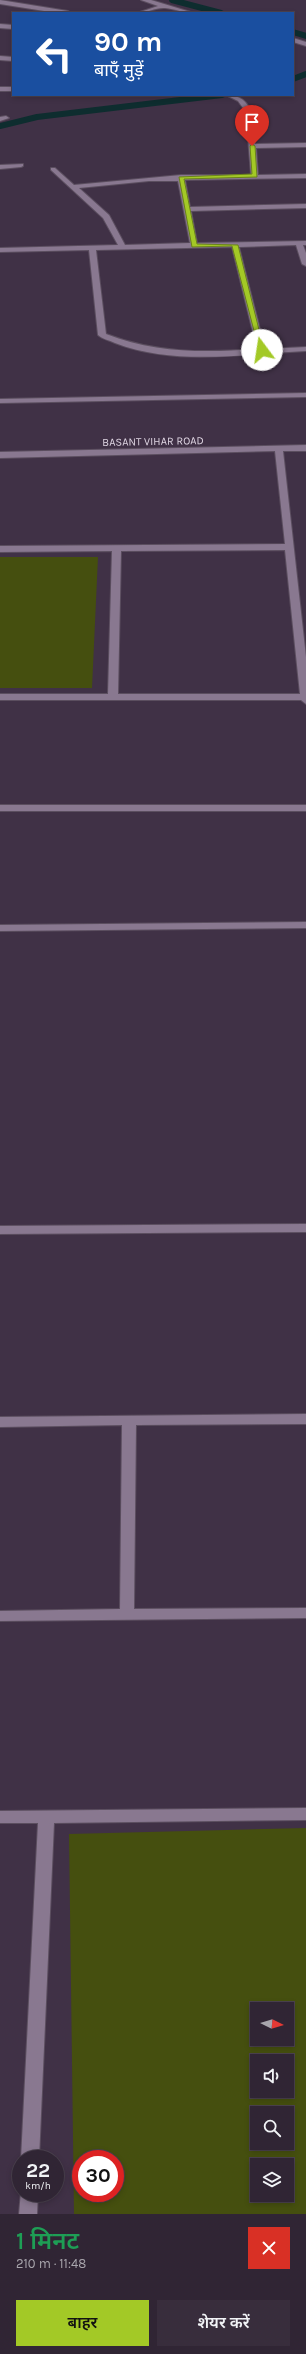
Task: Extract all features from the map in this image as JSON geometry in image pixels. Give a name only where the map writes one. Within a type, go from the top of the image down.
[{"type":"street","points":[[144,0],[187,12]]},
{"type":"street","points":[[0,2],[62,12]]},
{"type":"street","points":[[143,12],[163,6]]},
{"type":"street","points":[[0,26],[12,27]]},
{"type":"street","points":[[294,40],[306,44]]},
{"type":"street","points":[[0,58],[12,59]]},
{"type":"street","points":[[0,89],[12,89]]},
{"type":"street","points":[[231,96],[240,100],[249,112],[255,176]]},
{"type":"street","points":[[252,146],[306,145]]},
{"type":"street","points":[[0,168],[21,165]]},
{"type":"street","points":[[53,169],[106,218],[123,247]]},
{"type":"street","points":[[72,187],[181,177],[306,176]]},
{"type":"street","points":[[181,177],[194,246]]},
{"type":"street","points":[[187,209],[306,206]]},
{"type":"street","points":[[0,250],[303,243],[306,264]]},
{"type":"street","points":[[235,245],[262,350]]},
{"type":"street","points":[[92,248],[102,335],[121,344],[180,354],[306,349]]},
{"type":"street","points":[[0,401],[306,394]]},
{"type":"street","name":"BASANT VIHAR ROAD","points":[[0,455],[306,448]]},
{"type":"street","points":[[279,449],[306,701]]},
{"type":"street","points":[[0,549],[290,547]]},
{"type":"street","points":[[113,697],[117,548]]},
{"type":"street","points":[[0,696],[306,697]]},
{"type":"street","points":[[0,808],[306,808]]},
{"type":"street","points":[[0,928],[306,925]]},
{"type":"street","points":[[0,1230],[306,1228]]},
{"type":"street","points":[[0,1422],[306,1419]]},
{"type":"street","points":[[127,1615],[129,1420]]},
{"type":"street","points":[[0,1616],[306,1613]]},
{"type":"street","points":[[0,1817],[306,1814]]},
{"type":"street","points":[[30,2150],[46,1816]]},
{"type":"street","points":[[28,2214],[29,2202]]},
{"type":"green space","points":[[0,557],[98,557],[92,688],[0,688]]},
{"type":"green space","points":[[306,1828],[306,2214],[74,2214],[74,2202],[124,2202],[124,2150],[73,2150],[69,1834]]},
{"type":"waterway","points":[[172,0],[217,12]]},
{"type":"waterway","points":[[294,32],[306,36]]},
{"type":"waterway","points":[[294,79],[306,74]]},
{"type":"waterway","points":[[0,126],[37,117],[214,96]]},
{"type":"route","points":[[252,146],[255,176],[181,177],[194,246],[235,245],[262,350]]}]
